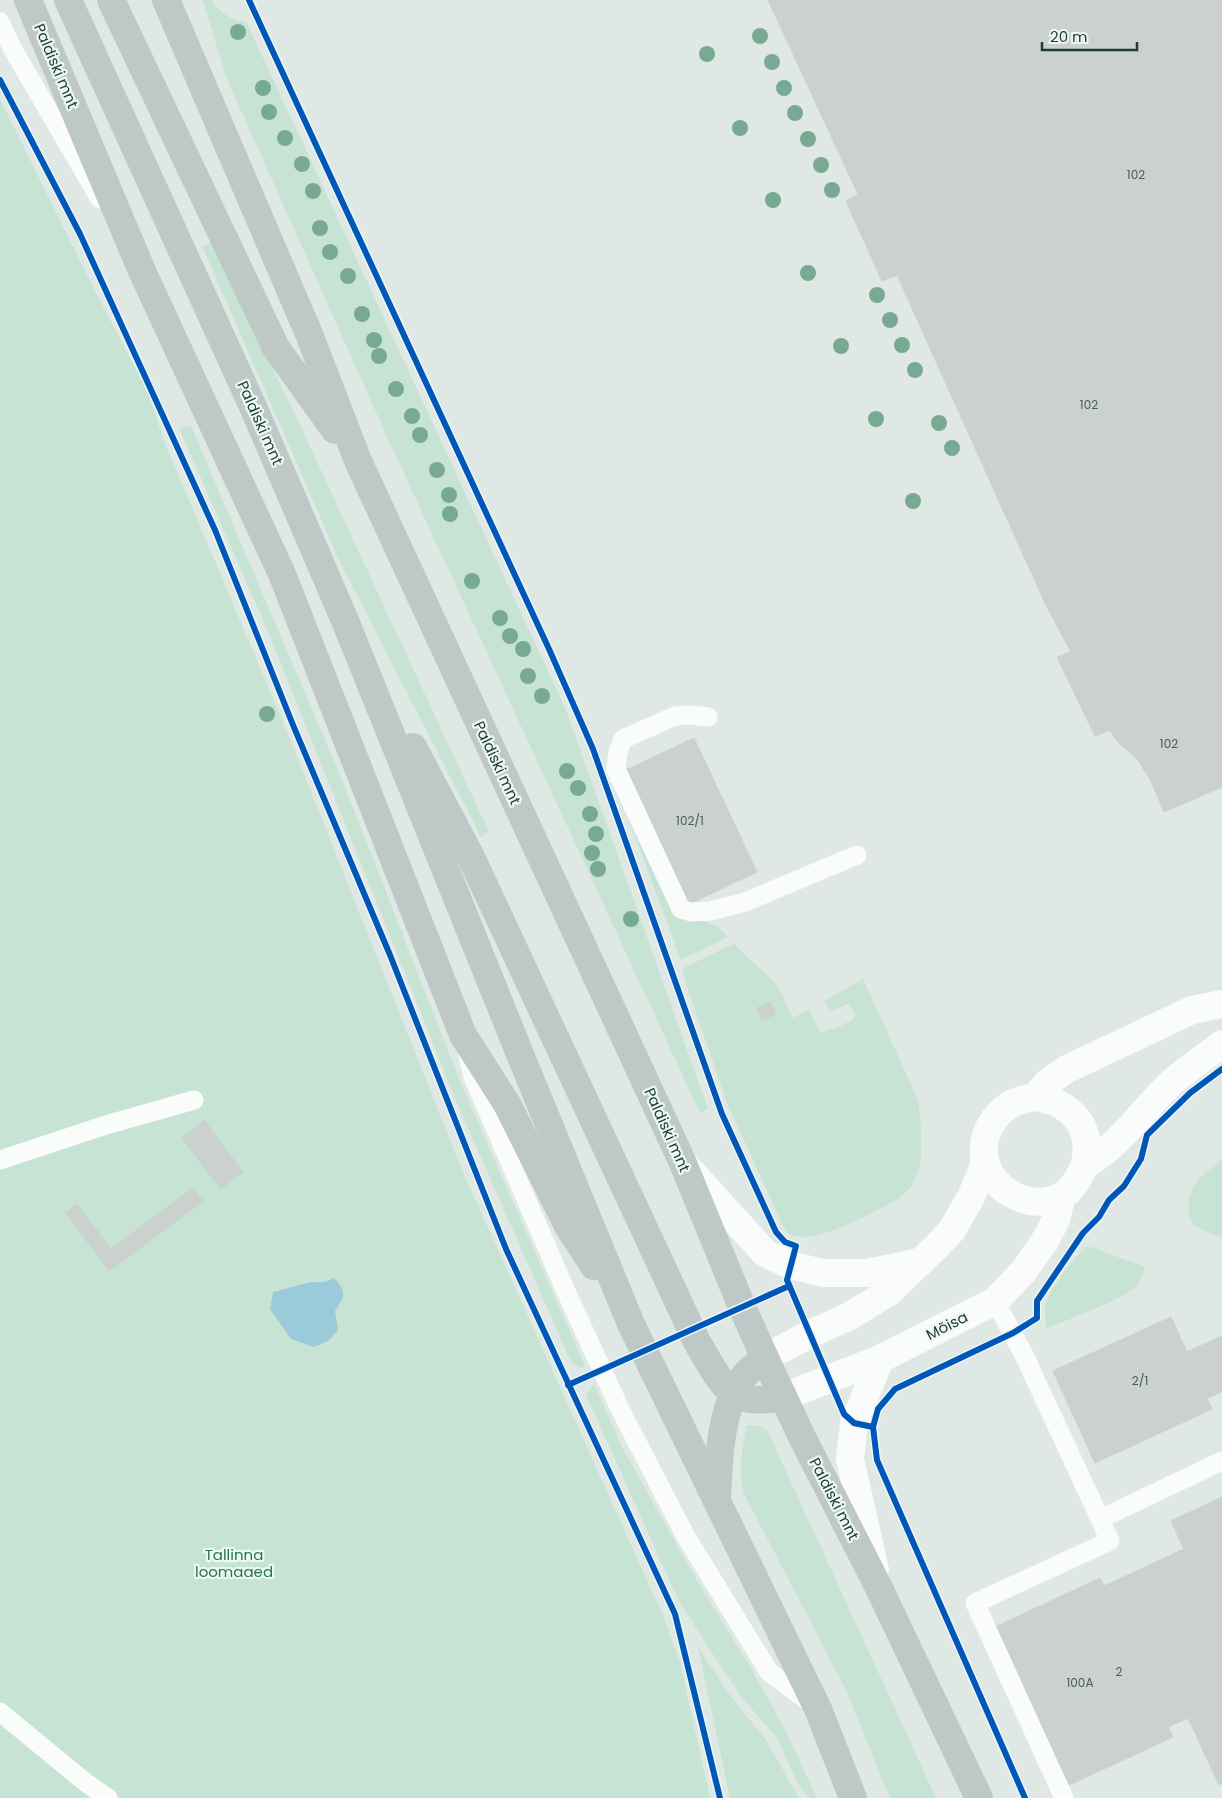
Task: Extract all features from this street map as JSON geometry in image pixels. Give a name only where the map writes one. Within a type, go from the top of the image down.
[{"type":"main road","name":"Paldiski mnt","points":[[28,0],[142,271],[282,574],[463,1035],[507,1104],[568,1226],[631,1324]]},
{"type":"main road","name":"Paldiski mnt","points":[[68,0],[254,408],[346,623],[631,1324],[818,1709],[853,1798]]},
{"type":"main road","name":"Paldiski mnt","points":[[111,0],[276,348],[358,461]]},
{"type":"main road","name":"Paldiski mnt","points":[[166,0],[309,334],[358,461],[682,1162],[764,1358],[878,1586],[978,1798]]},
{"type":"main road","points":[[346,623],[471,857],[697,1342],[716,1374],[733,1394],[747,1399],[769,1400],[783,1397]]},
{"type":"main road","points":[[716,1502],[720,1454],[733,1394],[743,1377],[764,1358]]},
{"type":"street","points":[[1036,1097],[1047,1083],[1067,1068],[1192,1010],[1222,1004]]},
{"type":"street","points":[[1085,1165],[1103,1154],[1170,1084],[1222,1044]]},
{"type":"street","points":[[1036,1097],[1050,1099],[1063,1105],[1074,1114],[1082,1126],[1087,1140],[1085,1165],[1081,1174],[1070,1190],[1061,1198],[1024,1200],[1007,1193],[993,1180],[985,1163],[985,1139],[994,1117],[1006,1106],[1021,1099],[1036,1097]]},
{"type":"street","points":[[682,1162],[765,1253],[790,1265],[823,1274],[867,1274],[922,1262]]},
{"type":"street","points":[[764,1358],[850,1316],[890,1292],[952,1230],[971,1198],[985,1163]]},
{"type":"street","name":"Mõisa","points":[[783,1397],[880,1359],[995,1301],[1023,1272],[1044,1242],[1056,1220],[1061,1198]]},
{"type":"street","points":[[878,1586],[850,1459],[854,1423],[880,1359]]},
{"type":"lane","name":"Paldiski mnt","points":[[0,22],[12,48],[142,271]]},
{"type":"lane","points":[[708,718],[690,715],[675,716],[623,739],[618,752],[616,769],[681,909],[691,912],[710,911],[745,902],[857,855]]},
{"type":"lane","name":"Paldiski mnt","points":[[463,1035],[473,1077],[568,1296],[621,1411],[686,1535],[769,1672],[818,1709]]},
{"type":"lane","points":[[0,1160],[106,1125],[194,1100]]},
{"type":"lane","points":[[995,1301],[1024,1355],[1110,1541],[975,1603],[1064,1798]]},
{"type":"lane","points":[[1100,1519],[1222,1461]]},
{"type":"lane","points":[[0,1712],[84,1782],[108,1798]]},
{"type":"green space","points":[[203,0],[211,0],[222,12],[231,18],[246,21],[566,710],[708,1109],[700,1113],[389,441],[226,77]]},
{"type":"green space","name":"Tallinna loomaaed","points":[[0,99],[149,395],[164,441],[283,722],[462,1170],[664,1618],[680,1663],[710,1798],[0,1798]]},
{"type":"green space","points":[[212,243],[299,423],[489,832],[481,837],[340,562],[202,246]]},
{"type":"green space","points":[[191,426],[343,782],[459,1079],[585,1366],[580,1368],[571,1362],[457,1103],[270,636],[179,428]]},
{"type":"green space","points":[[623,804],[700,920],[718,927],[728,937],[681,960]]},
{"type":"green space","points":[[734,944],[778,986],[793,1018],[809,1009],[821,1033],[854,1019],[855,1014],[850,1005],[847,1004],[830,1012],[824,1001],[863,979],[918,1100],[921,1138],[919,1167],[911,1187],[895,1201],[855,1221],[822,1234],[807,1237],[794,1236],[785,1230],[727,1103],[682,972],[687,966]]},
{"type":"green space","points":[[1222,1158],[1222,1238],[1194,1224],[1188,1210],[1191,1192],[1196,1183]]},
{"type":"green space","points":[[1086,1247],[1091,1247],[1145,1267],[1141,1279],[1131,1291],[1121,1297],[1046,1329],[1045,1309],[1050,1294],[1068,1268]]},
{"type":"green space","points":[[594,1384],[623,1449],[700,1586],[751,1668],[784,1728],[817,1798],[809,1798],[799,1785],[776,1737],[744,1700],[678,1599],[586,1395]]},
{"type":"green space","points":[[747,1425],[758,1426],[767,1430],[936,1798],[890,1798],[845,1688],[744,1494],[741,1468]]},
{"type":"green space","points":[[698,1647],[729,1694],[766,1740],[799,1798],[730,1798]]},
{"type":"water","points":[[334,1278],[343,1290],[343,1298],[335,1311],[338,1330],[328,1341],[314,1347],[291,1339],[270,1309],[273,1292],[311,1282],[325,1282]]},
{"type":"building","points":[[768,0],[1222,0],[1222,787],[1164,812],[1151,781],[1137,759],[1116,740],[1110,730],[1095,736],[1057,657],[1071,652],[1045,603],[897,275],[882,281],[846,201],[858,194]]},
{"type":"building","points":[[694,738],[757,872],[687,905],[624,771]]},
{"type":"building","points":[[770,1002],[776,1014],[762,1020],[757,1008]]},
{"type":"building","points":[[204,1120],[243,1172],[221,1189],[182,1138]]},
{"type":"building","points":[[193,1188],[203,1201],[109,1271],[66,1213],[77,1204],[111,1249]]},
{"type":"building","points":[[1171,1317],[1187,1352],[1222,1336],[1222,1392],[1207,1398],[1212,1409],[1095,1463],[1053,1371]]},
{"type":"building","points":[[1222,1497],[1222,1783],[1219,1785],[1188,1718],[1168,1727],[1173,1737],[1069,1785],[995,1627],[1100,1578],[1104,1586],[1184,1549],[1171,1521]]},
{"type":"cycle path","points":[[249,0],[549,649],[593,749],[722,1114],[776,1232],[785,1242],[796,1246],[787,1280],[844,1414],[854,1423],[873,1427]]},
{"type":"cycle path","points":[[0,80],[80,234],[215,530],[293,725],[390,955],[506,1249],[675,1614],[720,1798]]},
{"type":"cycle path","points":[[1025,1798],[877,1460],[873,1427],[878,1409],[895,1389],[1013,1333],[1037,1318],[1037,1301],[1083,1233],[1099,1217],[1109,1200],[1124,1186],[1141,1159],[1147,1135],[1190,1093],[1222,1069]]},
{"type":"cycle path","points":[[568,1385],[789,1286]]}]
